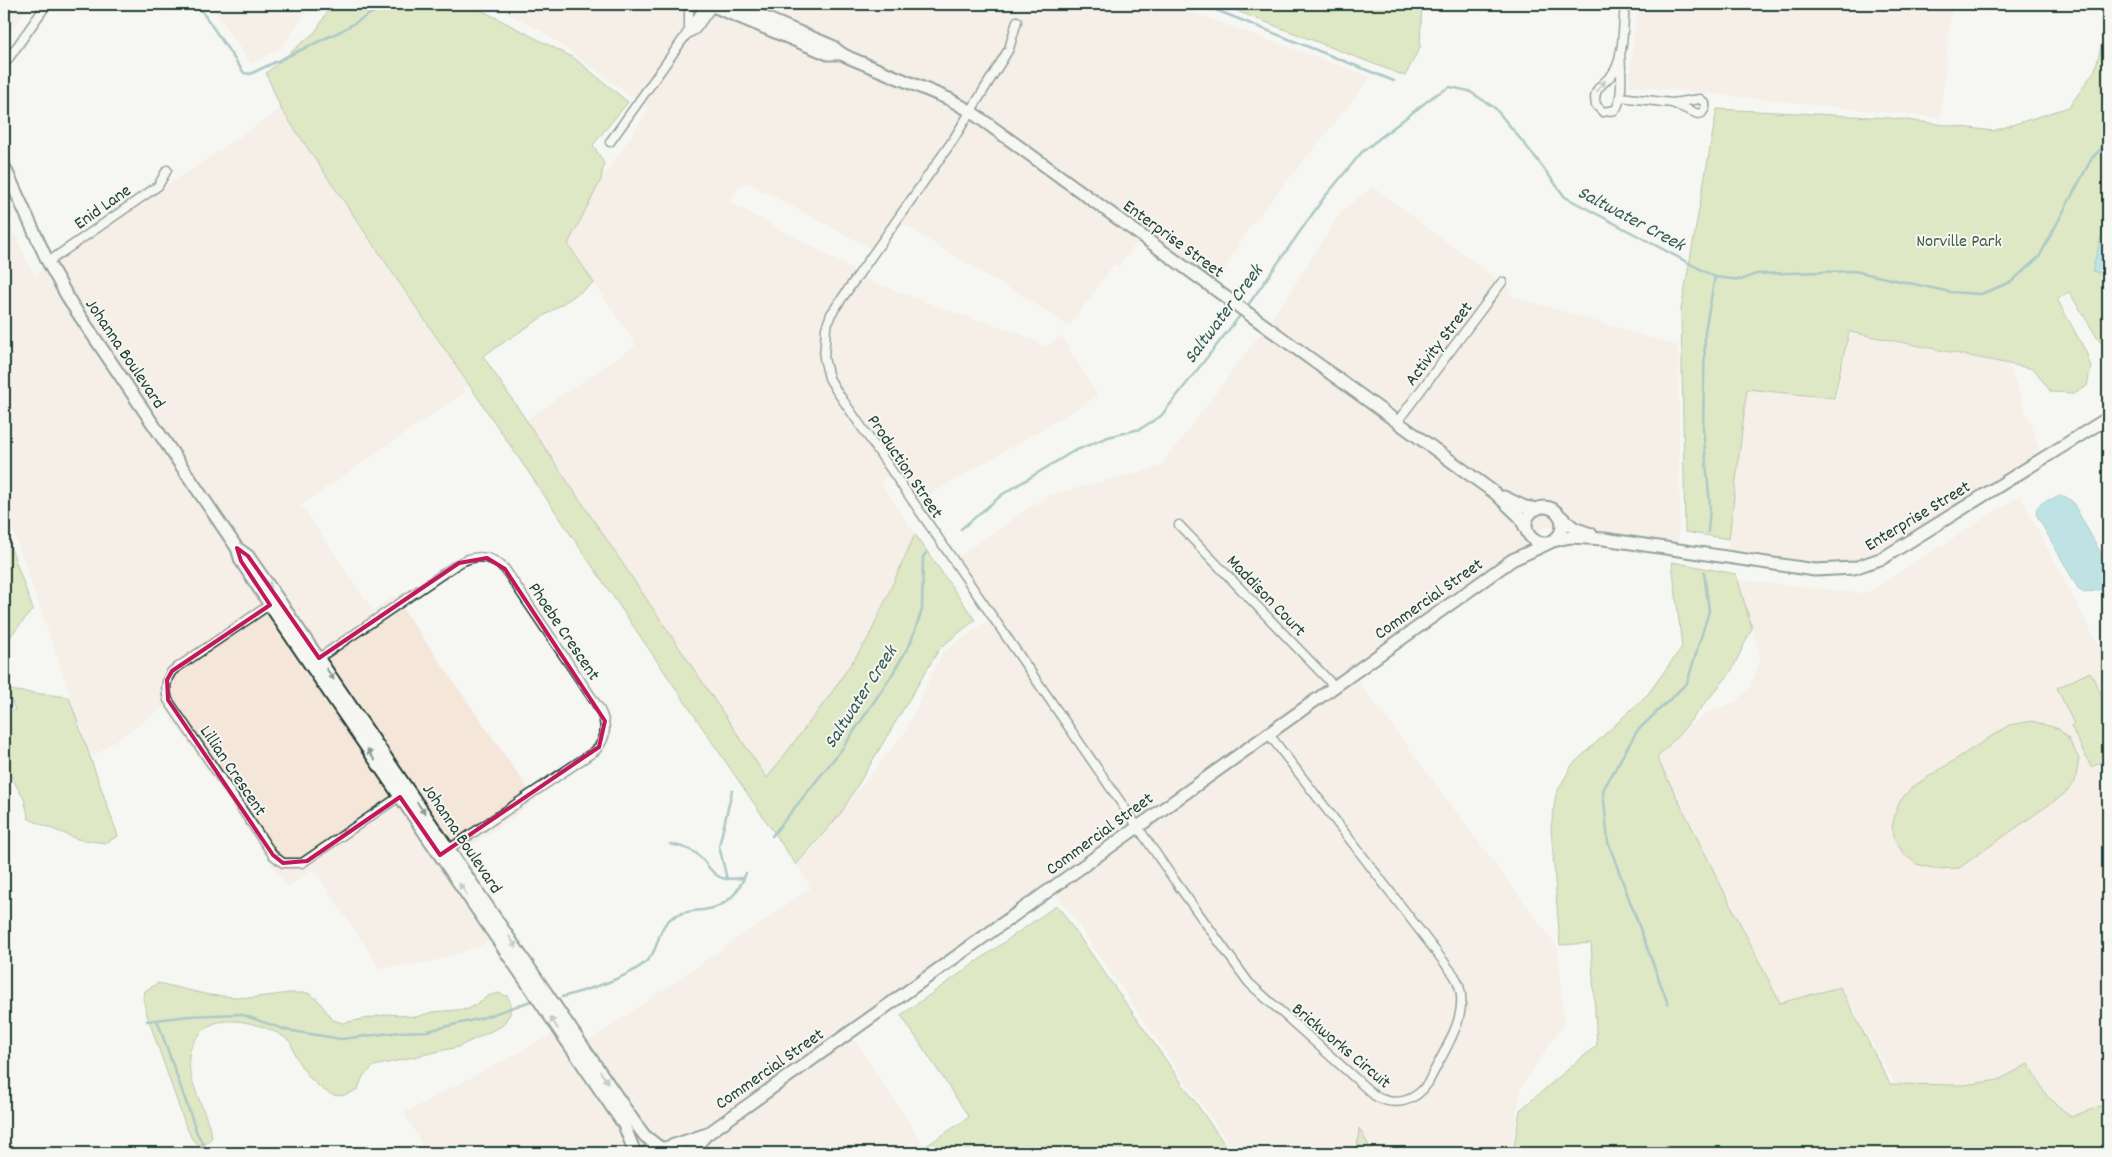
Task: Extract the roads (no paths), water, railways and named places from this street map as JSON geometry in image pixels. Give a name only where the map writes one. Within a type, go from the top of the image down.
[{"type":"street","points":[[4,65],[47,4]]},
{"type":"street","points":[[610,142],[688,32],[690,4]]},
{"type":"street","points":[[688,32],[696,29],[710,4]]},
{"type":"street","name":"Enterprise Street","points":[[710,4],[828,54],[842,54]]},
{"type":"street","name":"Enterprise Street","points":[[732,4],[746,7],[832,46],[842,54],[949,99],[970,111],[1495,494],[1520,517],[1526,530]]},
{"type":"street","points":[[1620,53],[1622,69],[1620,97],[1617,108],[1611,112],[1600,110],[1595,101],[1596,90],[1614,72],[1620,53],[1625,4]]},
{"type":"street","name":"Production Street","points":[[1018,21],[1010,46],[953,140],[831,314],[823,343],[825,367],[836,390],[886,464],[1138,827]]},
{"type":"street","points":[[1620,97],[1672,103]]},
{"type":"street","name":"Johanna Boulevard","points":[[4,166],[48,262],[105,355],[237,548],[241,561],[274,602],[444,852],[624,1125],[635,1153]]},
{"type":"street","name":"Enid Lane","points":[[48,262],[158,186],[167,170]]},
{"type":"street","name":"Activity Street","points":[[1397,422],[1502,282]]},
{"type":"street","name":"Enterprise Street","points":[[1551,542],[1570,537],[1604,539],[1815,570],[1854,568],[1883,558],[2108,418]]},
{"type":"street","name":"Enterprise Street","points":[[1495,494],[1525,507],[1537,509]]},
{"type":"street","points":[[1549,508],[1559,515],[1562,527],[1557,538],[1551,542],[1535,541],[1526,530],[1528,517],[1537,509],[1549,508]]},
{"type":"street","name":"Enterprise Street","points":[[1559,515],[1574,528],[1604,539]]},
{"type":"street","name":"Maddison Court","points":[[1179,525],[1334,686]]},
{"type":"street","name":"Commercial Street","points":[[1512,560],[1524,542],[1526,530]]},
{"type":"street","name":"Commercial Street","points":[[690,1153],[706,1135],[1334,686],[1512,560],[1551,542]]},
{"type":"street","name":"Phoebe Crescent","points":[[314,661],[459,563],[471,558],[487,558],[497,562],[505,569],[525,598],[599,708],[605,721],[605,734],[595,751],[444,852]]},
{"type":"street","name":"Lillian Crescent","points":[[274,602],[172,671],[168,676],[166,687],[168,700],[273,855],[283,863],[302,863],[405,794]]},
{"type":"street","name":"Brickworks Circuit","points":[[1138,827],[1237,967],[1264,997],[1375,1096],[1388,1102],[1403,1102],[1418,1095],[1428,1083],[1460,1018],[1463,997],[1458,982],[1268,733]]},
{"type":"street","name":"Johanna Boulevard","points":[[444,852],[640,1130],[645,1136],[666,1149]]},
{"type":"street","name":"Commercial Street","points":[[645,1153],[653,1148],[666,1149],[706,1135]]},
{"type":"water","points":[[2108,211],[2108,276],[2092,271]]},
{"type":"water","points":[[2061,496],[2072,501],[2108,566],[2108,588],[2085,593],[2079,590],[2036,514],[2038,506],[2048,500]]},
{"type":"waterway","points":[[197,4],[244,73],[250,74],[341,31],[387,4]]},
{"type":"waterway","points":[[1201,4],[1394,81]]},
{"type":"waterway","name":"Saltwater Creek","points":[[1246,308],[1323,199],[1362,152],[1435,95],[1450,87],[1469,91],[1495,108],[1565,197],[1715,277],[1741,280],[1756,274],[1854,271],[1950,292],[1981,294],[2011,282],[2039,257],[2092,158],[2108,142]]},
{"type":"waterway","points":[[1708,532],[1710,506],[1703,428],[1705,331],[1715,277]]},
{"type":"waterway","name":"Saltwater Creek","points":[[961,529],[1003,494],[1072,452],[1108,437],[1140,429],[1161,416],[1242,313]]},
{"type":"waterway","name":"Saltwater Creek","points":[[772,836],[842,749],[890,678],[910,644],[922,610],[923,557],[926,553]]},
{"type":"waterway","points":[[1668,1004],[1608,842],[1603,790],[1637,731],[1687,683],[1709,611],[1704,572]]},
{"type":"waterway","points":[[732,791],[719,846],[727,879],[744,878]]},
{"type":"waterway","points":[[670,844],[684,847],[694,852],[701,857],[713,872],[726,879]]},
{"type":"waterway","name":"Saltwater Creek","points":[[562,997],[610,982],[635,970],[651,956],[663,927],[670,919],[682,913],[703,910],[725,903],[735,893],[746,873]]},
{"type":"waterway","name":"Saltwater Creek","points":[[147,1021],[189,1016],[240,1014],[286,1030],[341,1039],[400,1032],[427,1031],[482,1018],[531,1001]]},
{"type":"waterway","points":[[157,1020],[197,1133],[208,1153]]},
{"type":"park label","name":"Norville Park","points":[[1959,240]]}]
